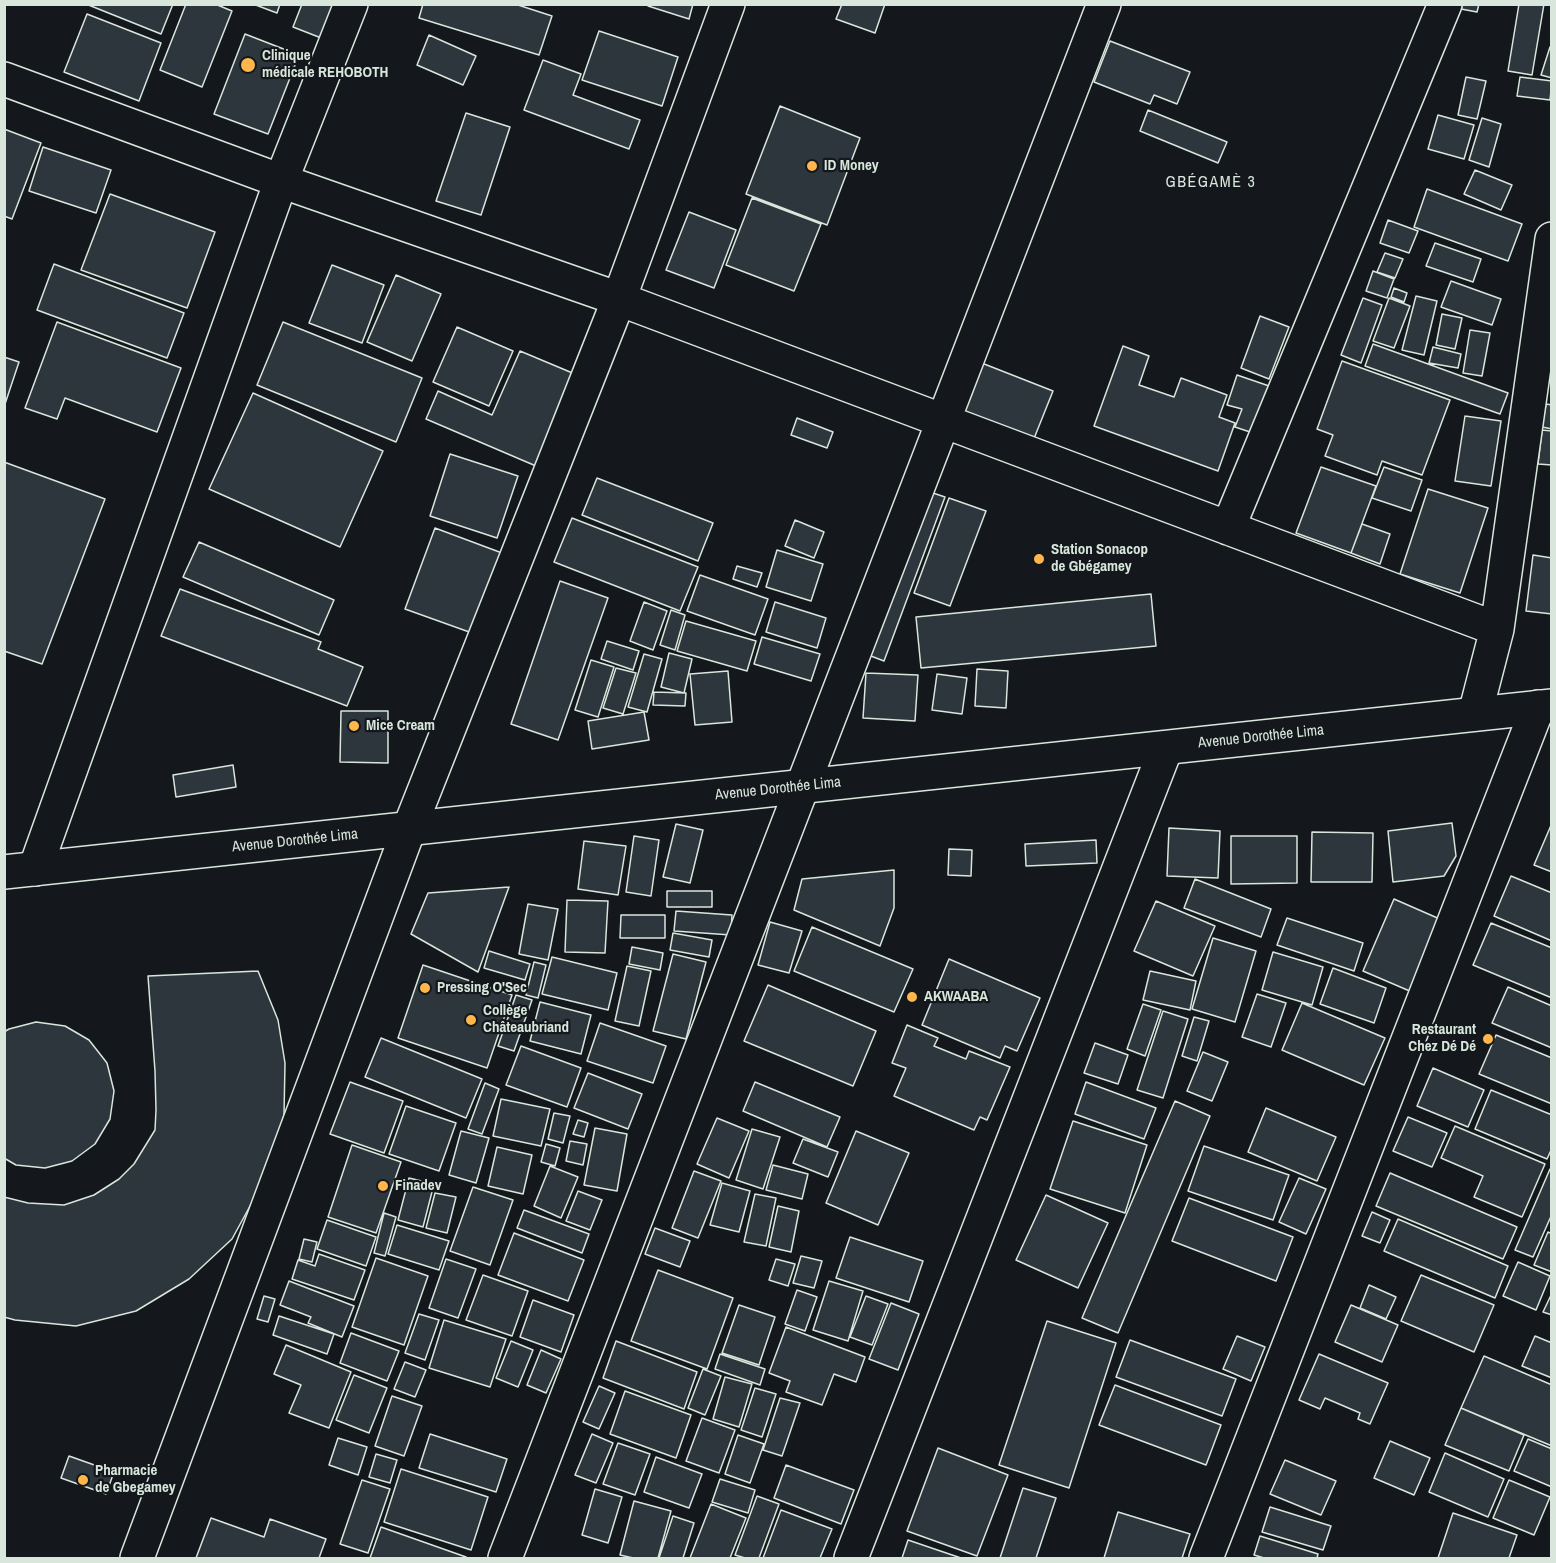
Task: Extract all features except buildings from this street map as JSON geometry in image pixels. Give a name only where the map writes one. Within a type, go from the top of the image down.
[{"type":"street","points":[[20,871],[281,181],[351,4]]},
{"type":"street","points":[[137,1558],[409,829],[619,299],[728,4]]},
{"type":"street","points":[[506,1558],[1104,4]]},
{"type":"street","points":[[1228,528],[1445,4]]},
{"type":"street","points":[[4,79],[281,181],[619,299],[1497,629]]},
{"type":"street","points":[[1475,714],[1497,629],[1551,239]]},
{"type":"street","points":[[1206,1558],[1545,706]]},
{"type":"street","name":"Avenue Dorothée Lima","points":[[20,871],[1545,706]]},
{"type":"street","points":[[851,1558],[1166,748]]},
{"type":"place","name":"Clinique médicale REHOBOTH","points":[[248,65]]},
{"type":"place","name":"ID Money","points":[[812,166]]},
{"type":"place","name":"Station Sonacop de Gbégamey","points":[[1039,559]]},
{"type":"place","name":"Mice Cream","points":[[354,726]]},
{"type":"place","name":"Pressing O'Sec","points":[[425,988]]},
{"type":"place","name":"AKWAABA","points":[[912,997]]},
{"type":"place","name":"Collège Châteaubriand","points":[[471,1020]]},
{"type":"place","name":"Restaurant Chez Dé Dé","points":[[1488,1039]]},
{"type":"place","name":"Finadev","points":[[383,1186]]},
{"type":"place","name":"Pharmacie de Gbegamey","points":[[83,1480]]},
{"type":"district","name":"GBÉGAMÈ 3","points":[[1211,183]]}]
